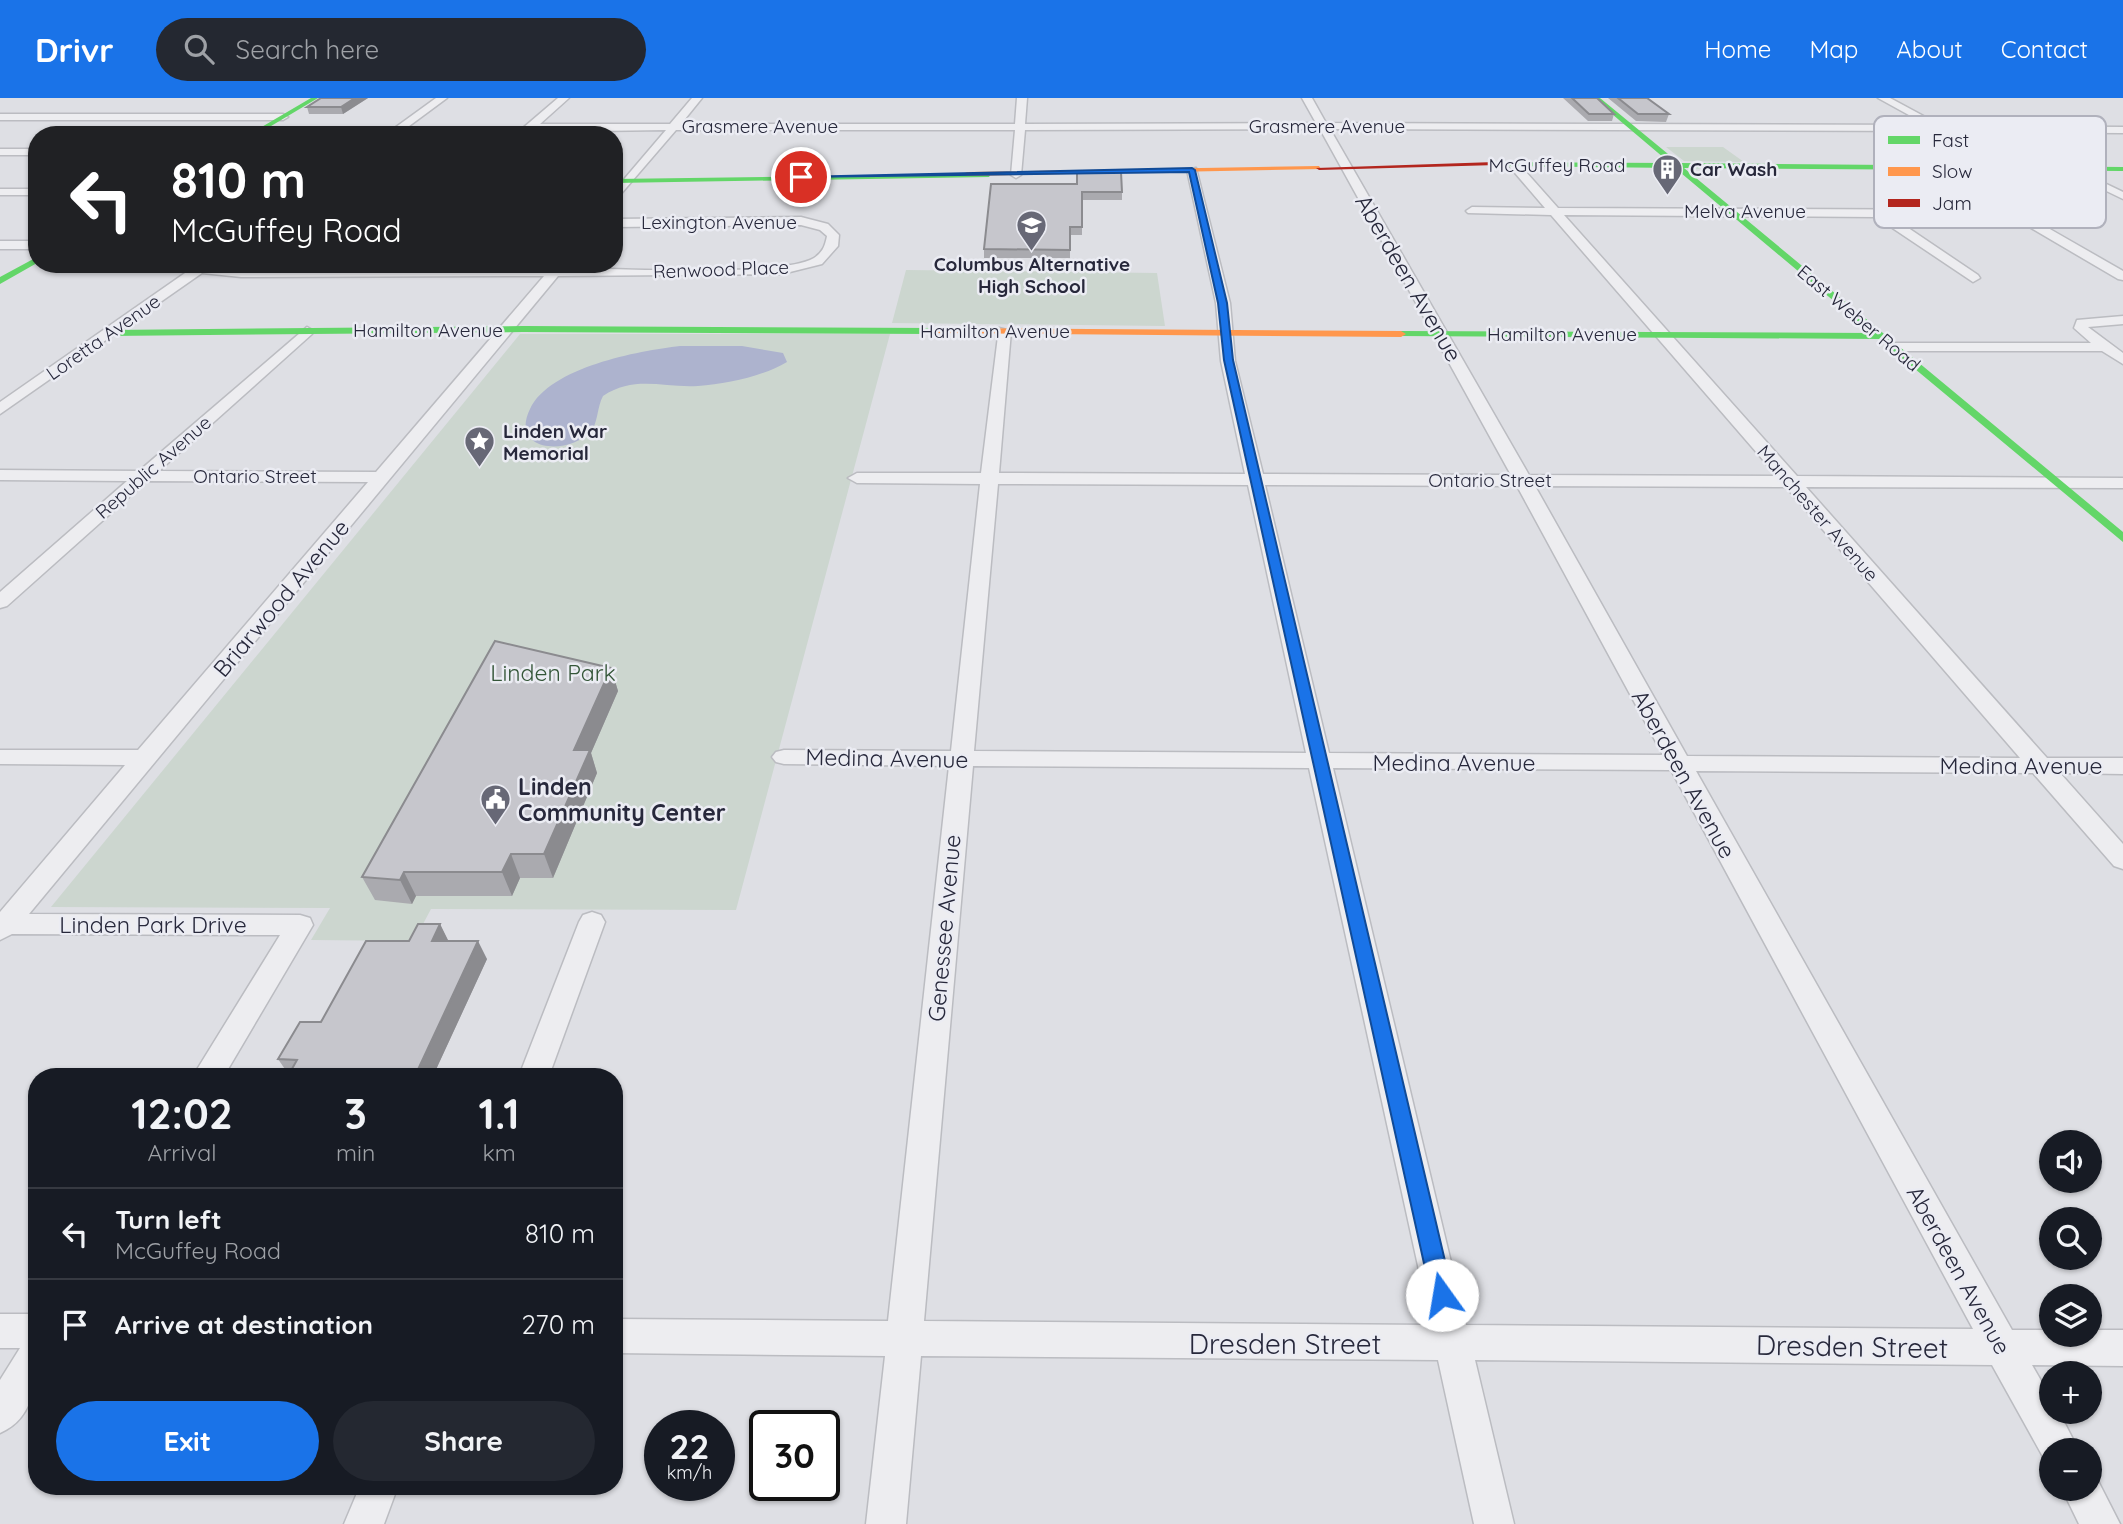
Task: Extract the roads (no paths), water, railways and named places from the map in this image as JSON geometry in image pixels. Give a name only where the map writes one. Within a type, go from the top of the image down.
[{"type":"street","points":[[267,126],[315,98]]},
{"type":"street","points":[[403,126],[442,98]]},
{"type":"street","points":[[532,126],[564,98]]},
{"type":"street","points":[[623,180],[697,98]]},
{"type":"street","points":[[1016,173],[1023,98]]},
{"type":"street","name":"Aberdeen Avenue","points":[[1307,98],[1441,334],[2053,1438]]},
{"type":"street","name":"East Weber Road","points":[[1596,98],[2123,538]]},
{"type":"street","points":[[1883,98],[1916,116]]},
{"type":"street","points":[[0,117],[283,117]]},
{"type":"street","name":"Grasmere Avenue","points":[[623,126],[1874,128]]},
{"type":"street","points":[[0,152],[28,152]]},
{"type":"street","name":"McGuffey Road","points":[[623,181],[1513,164],[1874,167]]},
{"type":"street","name":"Manchester Avenue","points":[[1513,164],[2123,860]]},
{"type":"street","points":[[1192,170],[1223,303],[1224,332],[1255,479],[1494,1524]]},
{"type":"street","points":[[2106,188],[2123,196]]},
{"type":"street","points":[[0,192],[28,192]]},
{"type":"street","name":"Melva Avenue","points":[[1472,211],[1874,212]]},
{"type":"street","name":"Lexington Avenue","points":[[623,223],[771,220],[801,221],[824,226]]},
{"type":"street","name":"Renwood Place","points":[[623,269],[760,272],[792,269],[817,261],[829,252],[834,244],[834,235],[824,226]]},
{"type":"street","points":[[1900,228],[1973,278]]},
{"type":"street","points":[[2041,228],[2123,276]]},
{"type":"street","points":[[0,245],[28,245]]},
{"type":"street","points":[[0,281],[28,264]]},
{"type":"street","name":"Loretta Avenue","points":[[0,409],[195,273]]},
{"type":"street","name":"Briarwood Avenue","points":[[3,927],[554,273]]},
{"type":"street","points":[[2123,320],[2082,323],[2081,328],[2123,360]]},
{"type":"street","name":"Hamilton Avenue","points":[[110,333],[509,329],[1881,336]]},
{"type":"street","name":"Republic Avenue","points":[[0,602],[307,331]]},
{"type":"street","name":"Genessee Avenue","points":[[886,1524],[902,1338],[1004,331]]},
{"type":"street","points":[[1894,347],[2103,347]]},
{"type":"street","name":"Ontario Street","points":[[0,475],[383,477]]},
{"type":"street","name":"Ontario Street","points":[[857,478],[2123,483]]},
{"type":"street","points":[[0,757],[146,758]]},
{"type":"street","name":"Medina Avenue","points":[[785,757],[2123,766]]},
{"type":"street","points":[[537,1068],[592,922]]},
{"type":"street","name":"Linden Park Drive","points":[[3,927],[300,925],[213,1068]]},
{"type":"street","points":[[0,1331],[28,1331]]},
{"type":"street","name":"Dresden Street","points":[[623,1336],[2123,1348]]},
{"type":"street","points":[[0,1414],[28,1369]]},
{"type":"street","points":[[364,1524],[375,1495]]},
{"type":"street","points":[[2088,1501],[2100,1524]]},
{"type":"water","points":[[680,346],[742,346],[783,353],[787,362],[755,376],[720,384],[638,384],[615,390],[603,396],[591,431],[569,444],[544,446],[528,434],[526,423],[530,409],[540,394],[556,382],[575,372],[619,357]]},
{"type":"place","name":"Car Wash","points":[[1667,196]]},
{"type":"place","name":"Columbus Alternative High School","points":[[1032,252]]},
{"type":"place","name":"Linden War Memorial","points":[[480,469]]},
{"type":"place","name":"Linden Community Center","points":[[495,826]]},
{"type":"park label","name":"Linden Park","points":[[553,672]]}]
